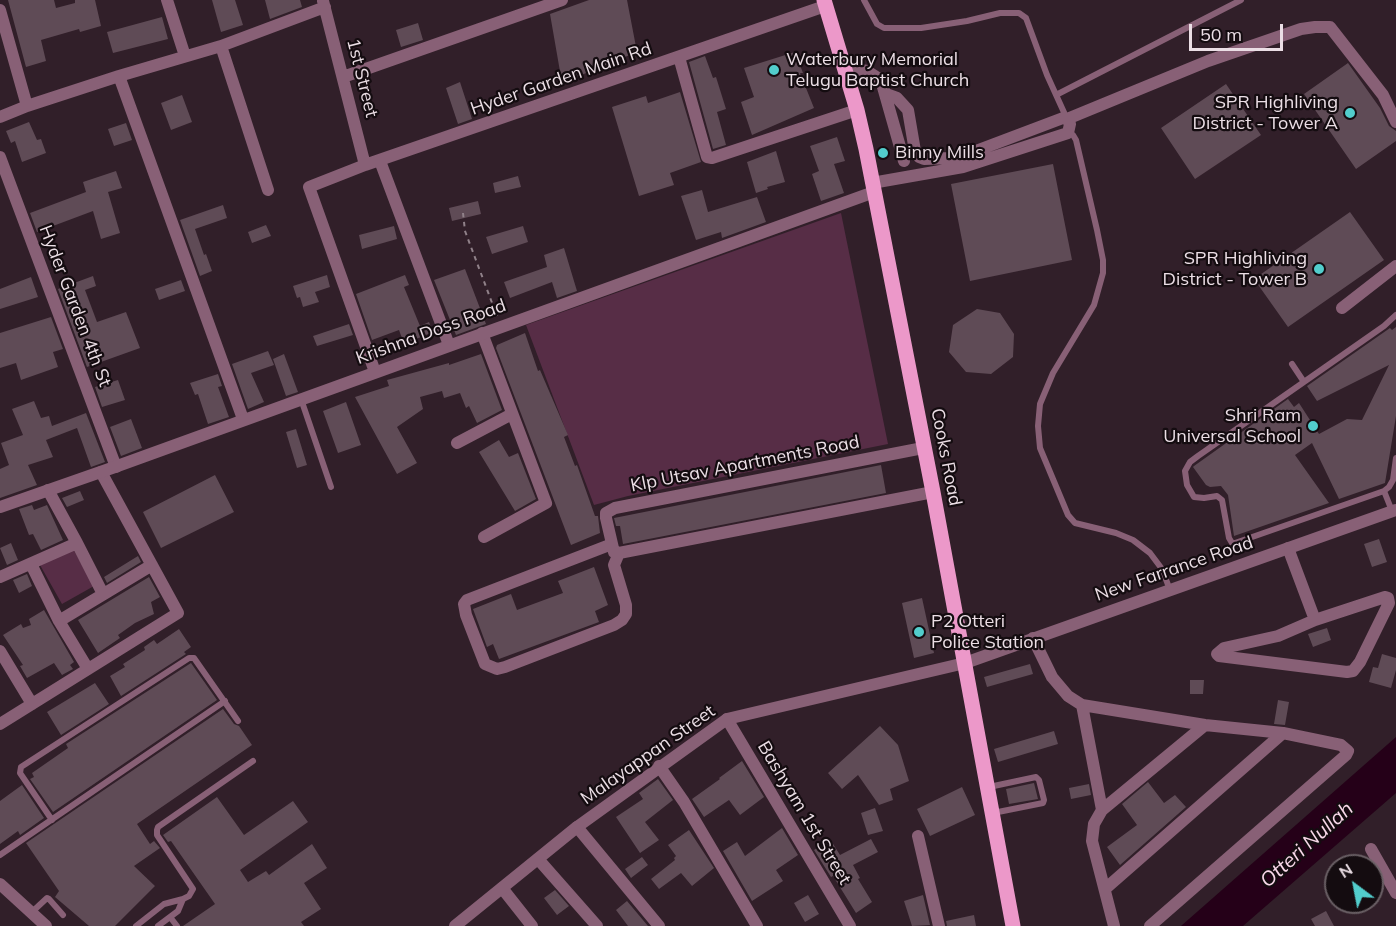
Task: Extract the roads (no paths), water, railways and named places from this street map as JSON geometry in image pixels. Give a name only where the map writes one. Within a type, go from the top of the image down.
[{"type":"main road","name":"Cooks Road","points":[[824,3],[857,110],[873,187],[933,492],[1013,926]]},
{"type":"street","points":[[167,0],[185,56]]},
{"type":"street","points":[[343,76],[562,0]]},
{"type":"street","name":"Hyder Garden Main Rd","points":[[375,372],[309,188],[365,165],[679,57],[824,3]]},
{"type":"street","points":[[0,117],[119,76],[221,46],[323,4]]},
{"type":"street","name":"1st Street","points":[[323,4],[365,165]]},
{"type":"street","points":[[0,10],[27,106]]},
{"type":"street","points":[[886,94],[897,98],[908,110],[915,151],[919,156],[924,159],[952,158],[974,153],[1062,118],[1067,119],[1208,61],[1301,29],[1330,27],[1383,95],[1396,122]]},
{"type":"street","points":[[221,46],[268,190]]},
{"type":"street","points":[[679,57],[707,157],[712,158],[857,110]]},
{"type":"street","points":[[844,67],[867,71],[878,77],[886,94],[904,162]]},
{"type":"street","points":[[119,76],[243,419]]},
{"type":"street","points":[[1067,119],[1070,124],[1068,133]]},
{"type":"street","name":"Krishna Doss Road","points":[[0,507],[501,327],[873,187],[932,172],[963,167],[1068,133]]},
{"type":"street","name":"Hyder Garden 4th St","points":[[0,157],[116,466]]},
{"type":"street","points":[[380,161],[449,345]]},
{"type":"street","points":[[1342,308],[1396,266]]},
{"type":"street","points":[[482,333],[546,503],[484,537]]},
{"type":"street","points":[[457,443],[512,414]]},
{"type":"street","name":"Klp Utsav Apartments Road","points":[[923,448],[615,508],[606,513],[615,549],[614,565],[626,605],[626,614],[622,620],[505,667],[496,669],[485,664],[466,615],[464,604],[467,600],[615,549],[933,492]]},
{"type":"street","points":[[0,724],[178,613],[101,472]]},
{"type":"street","points":[[48,490],[103,594]]},
{"type":"street","name":"New Farrance Road","points":[[965,663],[1394,511]]},
{"type":"street","points":[[0,577],[77,543]]},
{"type":"street","points":[[1288,548],[1315,621]]},
{"type":"street","points":[[31,564],[59,621],[88,669]]},
{"type":"street","points":[[59,621],[152,565]]},
{"type":"street","points":[[1385,597],[1389,600],[1360,662],[1353,670],[1347,672],[1217,654],[1224,648],[1278,636],[1315,621],[1385,597]]},
{"type":"street","points":[[1034,638],[1052,678],[1068,696],[1083,705],[1205,725],[1283,733],[1341,745],[1348,751],[1347,755],[1150,926]]},
{"type":"street","points":[[0,651],[32,704]]},
{"type":"street","name":"Malayappan Street","points":[[461,924],[577,827],[727,719],[965,663]]},
{"type":"street","points":[[1083,705],[1102,810]]},
{"type":"street","name":"Bashyam 1st Street","points":[[727,719],[850,926]]},
{"type":"street","points":[[1114,926],[1092,841],[1094,824],[1102,810],[1205,725]]},
{"type":"street","points":[[1105,888],[1283,733]]},
{"type":"street","points":[[659,766],[684,802],[757,926]]},
{"type":"street","points":[[577,827],[658,926]]},
{"type":"street","points":[[918,836],[939,926]]},
{"type":"street","points":[[1371,849],[1396,893]]},
{"type":"street","points":[[538,859],[597,926]]},
{"type":"street","points":[[0,884],[46,926]]},
{"type":"street","points":[[502,888],[532,926]]},
{"type":"lane","points":[[864,0],[877,24],[884,28],[921,28],[1000,13],[1019,13],[1026,18],[1047,75],[1067,119]]},
{"type":"lane","points":[[1056,95],[1241,0]]},
{"type":"lane","points":[[1068,133],[1076,140],[1099,240],[1103,273],[1094,305],[1053,373],[1040,404],[1038,426],[1040,447],[1068,515],[1075,523],[1116,533],[1133,540],[1150,553],[1162,569],[1170,590]]},
{"type":"lane","points":[[1396,315],[1384,326],[1190,462],[1185,471],[1190,493],[1197,498],[1220,497],[1229,538],[1232,543],[1235,543],[1384,491],[1393,480],[1396,458]]},
{"type":"lane","points":[[1292,364],[1304,382]]},
{"type":"lane","points":[[301,398],[331,487]]},
{"type":"lane","points":[[1384,491],[1394,511]]},
{"type":"lane","points":[[52,820],[20,773],[21,767],[191,657],[194,658],[238,721]]},
{"type":"lane","points":[[0,855],[225,701]]},
{"type":"lane","points":[[136,926],[164,904],[189,896],[193,889],[157,835],[158,827],[253,761]]},
{"type":"lane","points":[[988,787],[1036,777],[1039,780],[1044,800],[1043,803],[993,813]]},
{"type":"lane","points":[[31,913],[47,898],[63,915]]},
{"type":"lane","points":[[158,926],[178,911],[183,899]]},
{"type":"lane","points":[[170,917],[177,926]]},
{"type":"water","name":"Otteri Nullah","points":[[1396,737],[1396,793],[1243,926],[1181,926]]},
{"type":"place","name":"Waterbury Memorial Telugu Baptist Church","points":[[774,70]]},
{"type":"place","name":"SPR Highliving District - Tower A","points":[[1350,113]]},
{"type":"place","name":"Binny Mills","points":[[883,153]]},
{"type":"place","name":"SPR Highliving District - Tower B","points":[[1319,269]]},
{"type":"place","name":"Shri Ram Universal School","points":[[1313,426]]},
{"type":"place","name":"P2 Otteri Police Station","points":[[919,632]]}]
